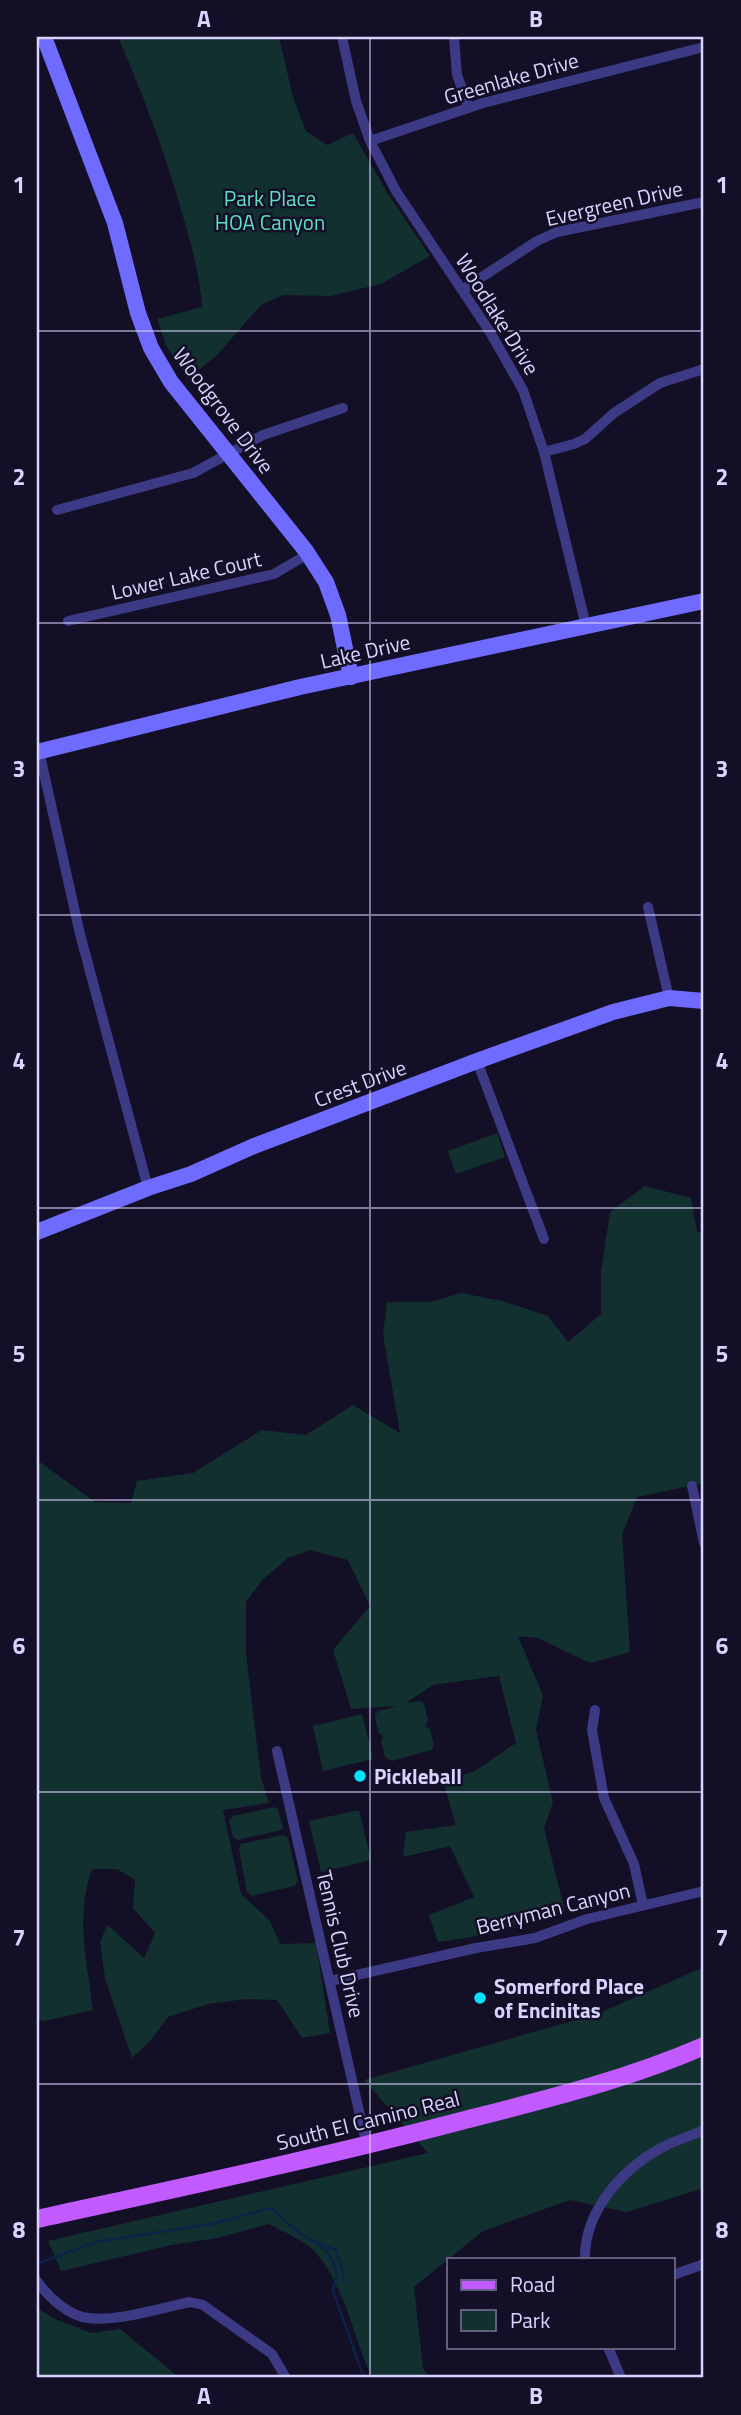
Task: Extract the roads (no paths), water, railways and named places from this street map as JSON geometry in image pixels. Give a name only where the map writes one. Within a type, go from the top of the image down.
[{"type":"main road","name":"South El Camino Real","points":[[37,2219],[367,2146],[567,2094],[670,2061],[704,2046]]},
{"type":"street","name":"Woodgrove Drive","points":[[44,37],[115,223],[138,313],[151,348],[171,382],[308,554],[326,582],[338,615],[351,677]]},
{"type":"street","name":"Woodlake Drive","points":[[342,37],[356,101],[370,141],[396,191],[463,290],[510,364],[523,390],[544,452],[586,626]]},
{"type":"street","points":[[454,37],[457,75],[469,108]]},
{"type":"street","name":"Greenlake Drive","points":[[370,141],[483,103],[704,47]]},
{"type":"street","name":"Evergreen Drive","points":[[463,290],[537,241],[557,232],[704,202]]},
{"type":"street","points":[[544,452],[585,439],[614,413],[660,383],[704,369]]},
{"type":"street","points":[[57,510],[193,472],[263,435],[343,408]]},
{"type":"street","name":"Lower Lake Court","points":[[68,621],[274,574],[308,554]]},
{"type":"street","name":"Lake Drive","points":[[38,752],[300,687],[704,601]]},
{"type":"street","points":[[38,752],[103,1028],[148,1188]]},
{"type":"street","points":[[648,907],[669,998]]},
{"type":"street","name":"Crest Drive","points":[[37,1232],[191,1174],[254,1146],[613,1012],[669,998],[704,1001]]},
{"type":"street","points":[[477,1061],[544,1239]]},
{"type":"street","points":[[692,1486],[704,1543]]},
{"type":"street","points":[[595,1710],[592,1730],[604,1798],[634,1864],[643,1905]]},
{"type":"street","name":"Tennis Club Drive","points":[[277,1751],[367,2146]]},
{"type":"street","name":"Berryman Canyon","points":[[330,1981],[476,1948],[535,1938],[587,1919],[704,1892]]},
{"type":"street","points":[[585,2258],[592,2220],[609,2192],[635,2165],[651,2154],[704,2130]]},
{"type":"street","points":[[674,2275],[704,2264]]},
{"type":"street","points":[[37,2281],[46,2295],[86,2318],[106,2319],[190,2302],[203,2305],[272,2354],[286,2378]]},
{"type":"street","points":[[608,2348],[621,2378]]},
{"type":"waterway","points":[[39,2263],[96,2242],[211,2224],[271,2208],[298,2232],[326,2250],[333,2261],[337,2274],[333,2291],[364,2378]]},
{"type":"waterway","points":[[312,2240],[336,2250],[344,2282]]},
{"type":"place","name":"Pickleball","points":[[360,1776]]},
{"type":"place","name":"Somerford Place of Encinitas","points":[[480,1998]]},
{"type":"park label","name":"Park Place HOA Canyon","points":[[270,210]]}]
